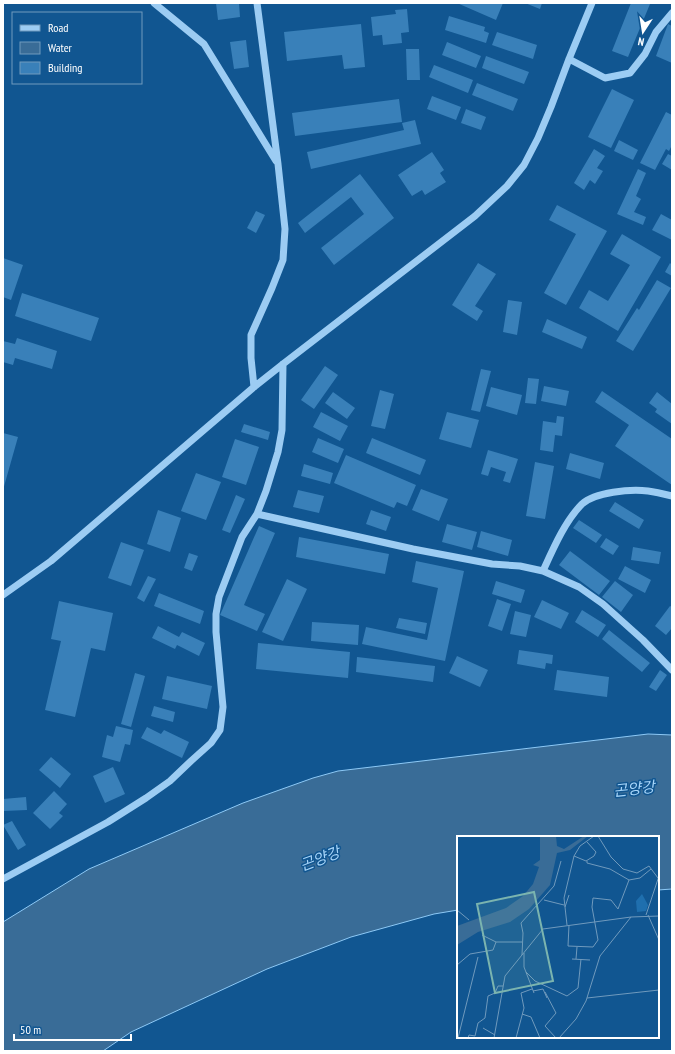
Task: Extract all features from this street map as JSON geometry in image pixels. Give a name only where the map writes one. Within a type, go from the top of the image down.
[{"type":"street","points":[[154,3],[204,44],[278,164]]},
{"type":"street","points":[[254,387],[251,358],[251,335],[283,260],[285,230],[257,3]]},
{"type":"street","points":[[3,595],[51,561],[254,387],[476,216],[507,186],[524,165],[538,138],[592,3]]},
{"type":"street","points":[[569,59],[605,78],[630,73],[644,54],[656,32],[672,13]]},
{"type":"street","points":[[3,879],[108,822],[146,798],[170,781],[211,743],[220,730],[223,707],[216,632],[216,614],[219,597],[242,537],[257,514],[278,452],[282,430],[282,364]]},
{"type":"street","points":[[543,571],[562,532],[582,504],[594,496],[629,491],[647,491],[672,496]]},
{"type":"street","points":[[257,514],[413,549],[492,564],[520,566],[543,571],[579,587],[602,604],[643,640],[672,670]]},
{"type":"water","name":"곤양강","points":[[648,734],[672,735],[672,889],[659,890],[659,836],[457,836],[457,910],[434,914],[351,937],[267,969],[131,1032],[103,1051],[3,1051],[3,922],[89,869],[243,803],[313,778],[338,771]]},
{"type":"building","points":[[216,3],[239,3],[240,17],[218,20]]},
{"type":"building","points":[[457,3],[503,3],[496,20]]},
{"type":"building","points":[[525,3],[542,3],[540,9]]},
{"type":"building","points":[[631,3],[650,4],[628,57],[612,51]]},
{"type":"building","points":[[407,9],[409,32],[401,33],[402,43],[383,45],[382,35],[373,36],[371,17],[396,14],[395,10]]},
{"type":"building","points":[[449,16],[485,27],[484,31],[489,33],[486,43],[445,30]]},
{"type":"building","points":[[361,24],[365,67],[344,69],[342,55],[287,61],[284,32]]},
{"type":"building","points":[[668,24],[672,26],[672,63],[656,56]]},
{"type":"building","points":[[497,32],[537,45],[533,59],[492,45]]},
{"type":"building","points":[[246,40],[249,67],[234,69],[230,42]]},
{"type":"building","points":[[447,42],[481,56],[476,68],[442,55]]},
{"type":"building","points":[[406,49],[419,49],[420,80],[407,80]]},
{"type":"building","points":[[486,56],[529,72],[524,84],[482,68]]},
{"type":"building","points":[[434,65],[473,80],[468,93],[429,77]]},
{"type":"building","points":[[477,83],[518,99],[513,111],[472,95]]},
{"type":"building","points":[[612,89],[634,100],[611,148],[588,137]]},
{"type":"building","points":[[432,96],[461,107],[456,120],[427,109]]},
{"type":"building","points":[[399,99],[402,122],[295,136],[292,113]]},
{"type":"building","points":[[466,109],[486,117],[481,130],[461,123]]},
{"type":"building","points":[[666,112],[672,115],[672,145],[669,151],[666,149],[655,170],[640,163]]},
{"type":"building","points":[[415,120],[421,144],[311,169],[307,152],[404,130],[402,123]]},
{"type":"building","points":[[619,140],[638,150],[633,160],[614,151]]},
{"type":"building","points":[[594,149],[605,156],[597,168],[603,171],[595,184],[590,180],[584,190],[574,183]]},
{"type":"building","points":[[432,152],[444,170],[440,173],[446,182],[425,195],[422,190],[412,196],[398,175]]},
{"type":"building","points":[[668,154],[672,156],[672,170],[662,164]]},
{"type":"building","points":[[638,169],[646,173],[636,196],[641,199],[634,212],[646,217],[643,225],[617,214]]},
{"type":"building","points":[[360,174],[394,218],[334,265],[321,248],[364,214],[351,197],[305,233],[298,223]]},
{"type":"building","points":[[557,205],[607,231],[566,305],[544,293],[576,234],[549,220]]},
{"type":"building","points":[[256,211],[265,215],[256,233],[247,228]]},
{"type":"building","points":[[661,214],[672,220],[672,240],[652,230]]},
{"type":"building","points":[[622,234],[661,257],[618,331],[579,308],[589,290],[608,301],[630,265],[610,254]]},
{"type":"building","points":[[3,258],[23,265],[11,300],[3,297]]},
{"type":"building","points":[[478,263],[496,274],[475,306],[483,311],[477,321],[452,305]]},
{"type":"building","points":[[670,263],[672,265],[672,276],[665,272]]},
{"type":"building","points":[[657,280],[671,288],[633,351],[616,341],[637,308],[639,310]]},
{"type":"building","points":[[22,293],[99,318],[91,341],[15,316]]},
{"type":"building","points":[[508,300],[522,302],[517,335],[503,332]]},
{"type":"building","points":[[547,319],[587,337],[582,349],[542,332]]},
{"type":"building","points":[[17,338],[57,351],[52,369],[15,358],[13,365],[3,362],[3,341],[15,344]]},
{"type":"building","points":[[325,366],[338,375],[314,409],[301,400]]},
{"type":"building","points":[[481,369],[491,371],[480,412],[471,410]]},
{"type":"building","points":[[528,378],[539,379],[536,404],[525,403]]},
{"type":"building","points":[[544,386],[569,391],[566,406],[541,401]]},
{"type":"building","points":[[491,387],[522,395],[517,415],[486,406]]},
{"type":"building","points":[[380,390],[394,394],[385,429],[371,426]]},
{"type":"building","points":[[602,391],[672,439],[672,485],[615,446],[629,425],[595,402]]},
{"type":"building","points":[[333,392],[355,408],[347,419],[325,403]]},
{"type":"building","points":[[657,392],[672,404],[672,424],[655,412],[657,409],[649,403]]},
{"type":"building","points":[[321,412],[348,426],[340,441],[313,427]]},
{"type":"building","points":[[447,412],[479,420],[471,448],[439,439]]},
{"type":"building","points":[[557,416],[564,417],[562,436],[555,435],[553,452],[540,450],[543,421],[556,423]]},
{"type":"building","points":[[244,424],[270,432],[268,440],[241,432]]},
{"type":"building","points":[[3,433],[18,437],[3,490]]},
{"type":"building","points":[[318,438],[344,449],[338,463],[312,452]]},
{"type":"building","points":[[372,438],[426,460],[420,475],[366,453]]},
{"type":"building","points":[[235,439],[259,447],[246,485],[222,477]]},
{"type":"building","points":[[488,450],[518,459],[510,483],[503,481],[506,472],[491,467],[488,476],[481,474]]},
{"type":"building","points":[[570,453],[604,463],[600,479],[566,469]]},
{"type":"building","points":[[346,455],[416,485],[407,506],[397,502],[394,508],[334,483]]},
{"type":"building","points":[[535,462],[554,466],[545,519],[526,516]]},
{"type":"building","points":[[304,464],[333,473],[330,484],[301,476]]},
{"type":"building","points":[[196,473],[221,482],[206,520],[181,511]]},
{"type":"building","points":[[421,489],[448,499],[439,521],[412,510]]},
{"type":"building","points":[[298,490],[324,496],[319,513],[293,507]]},
{"type":"building","points":[[236,495],[245,499],[230,533],[222,530]]},
{"type":"building","points":[[615,502],[644,520],[639,529],[609,511]]},
{"type":"building","points":[[158,510],[181,518],[170,552],[147,544]]},
{"type":"building","points":[[371,510],[391,517],[386,531],[366,524]]},
{"type":"building","points":[[579,520],[602,535],[596,543],[573,528]]},
{"type":"building","points":[[447,524],[477,532],[472,550],[442,542]]},
{"type":"building","points":[[259,526],[275,533],[244,605],[265,614],[257,631],[220,615]]},
{"type":"building","points":[[481,531],[512,540],[508,556],[477,547]]},
{"type":"building","points":[[299,537],[389,554],[385,574],[296,557]]},
{"type":"building","points":[[606,538],[619,546],[613,555],[600,547]]},
{"type":"building","points":[[121,542],[144,550],[131,586],[108,578]]},
{"type":"building","points":[[633,547],[661,552],[659,564],[631,560]]},
{"type":"building","points":[[570,551],[610,581],[599,595],[559,565]]},
{"type":"building","points":[[189,553],[198,556],[192,571],[184,568]]},
{"type":"building","points":[[416,561],[464,571],[445,661],[362,644],[366,627],[427,640],[438,588],[412,582]]},
{"type":"building","points":[[625,566],[651,580],[645,593],[618,579]]},
{"type":"building","points":[[148,576],[156,579],[144,602],[137,598]]},
{"type":"building","points":[[287,579],[307,589],[283,641],[262,632]]},
{"type":"building","points":[[496,581],[525,590],[521,603],[492,594]]},
{"type":"building","points":[[615,581],[633,595],[621,612],[602,597]]},
{"type":"building","points":[[159,593],[204,611],[200,624],[154,606]]},
{"type":"building","points":[[497,599],[511,604],[502,631],[488,626]]},
{"type":"building","points":[[542,600],[569,613],[561,629],[534,617]]},
{"type":"building","points":[[59,601],[113,613],[105,651],[91,648],[75,717],[45,710],[61,641],[51,639]]},
{"type":"building","points":[[670,606],[672,607],[672,628],[666,635],[655,626]]},
{"type":"building","points":[[582,610],[606,625],[598,637],[575,622]]},
{"type":"building","points":[[515,611],[531,615],[526,637],[510,634]]},
{"type":"building","points":[[399,618],[427,623],[425,634],[396,628]]},
{"type":"building","points":[[312,622],[359,625],[358,645],[311,641]]},
{"type":"building","points":[[158,626],[179,637],[182,632],[205,643],[199,656],[177,645],[175,649],[152,638]]},
{"type":"building","points":[[609,630],[650,663],[642,672],[602,639]]},
{"type":"building","points":[[258,643],[350,652],[348,678],[256,669]]},
{"type":"building","points":[[519,650],[553,655],[552,664],[546,663],[545,669],[517,664]]},
{"type":"building","points":[[457,656],[488,670],[480,687],[449,673]]},
{"type":"building","points":[[357,657],[435,666],[433,682],[356,672]]},
{"type":"building","points":[[557,670],[609,677],[607,697],[554,690]]},
{"type":"building","points":[[660,670],[667,675],[656,691],[649,687]]},
{"type":"building","points":[[135,673],[145,676],[131,727],[121,724]]},
{"type":"building","points":[[167,676],[212,686],[207,709],[162,699]]},
{"type":"building","points":[[154,706],[175,712],[173,722],[151,716]]},
{"type":"building","points":[[116,726],[133,730],[130,745],[125,744],[120,762],[102,757],[107,735],[113,737]]},
{"type":"building","points":[[147,727],[161,734],[164,730],[189,742],[182,758],[141,738]]},
{"type":"building","points":[[51,757],[71,774],[60,788],[39,770]]},
{"type":"building","points":[[113,767],[125,794],[105,803],[93,776]]},
{"type":"building","points":[[54,791],[67,804],[59,813],[63,816],[50,829],[33,813]]},
{"type":"building","points":[[26,797],[27,810],[3,811],[3,799]]},
{"type":"building","points":[[12,821],[26,845],[18,850],[3,825]]}]
